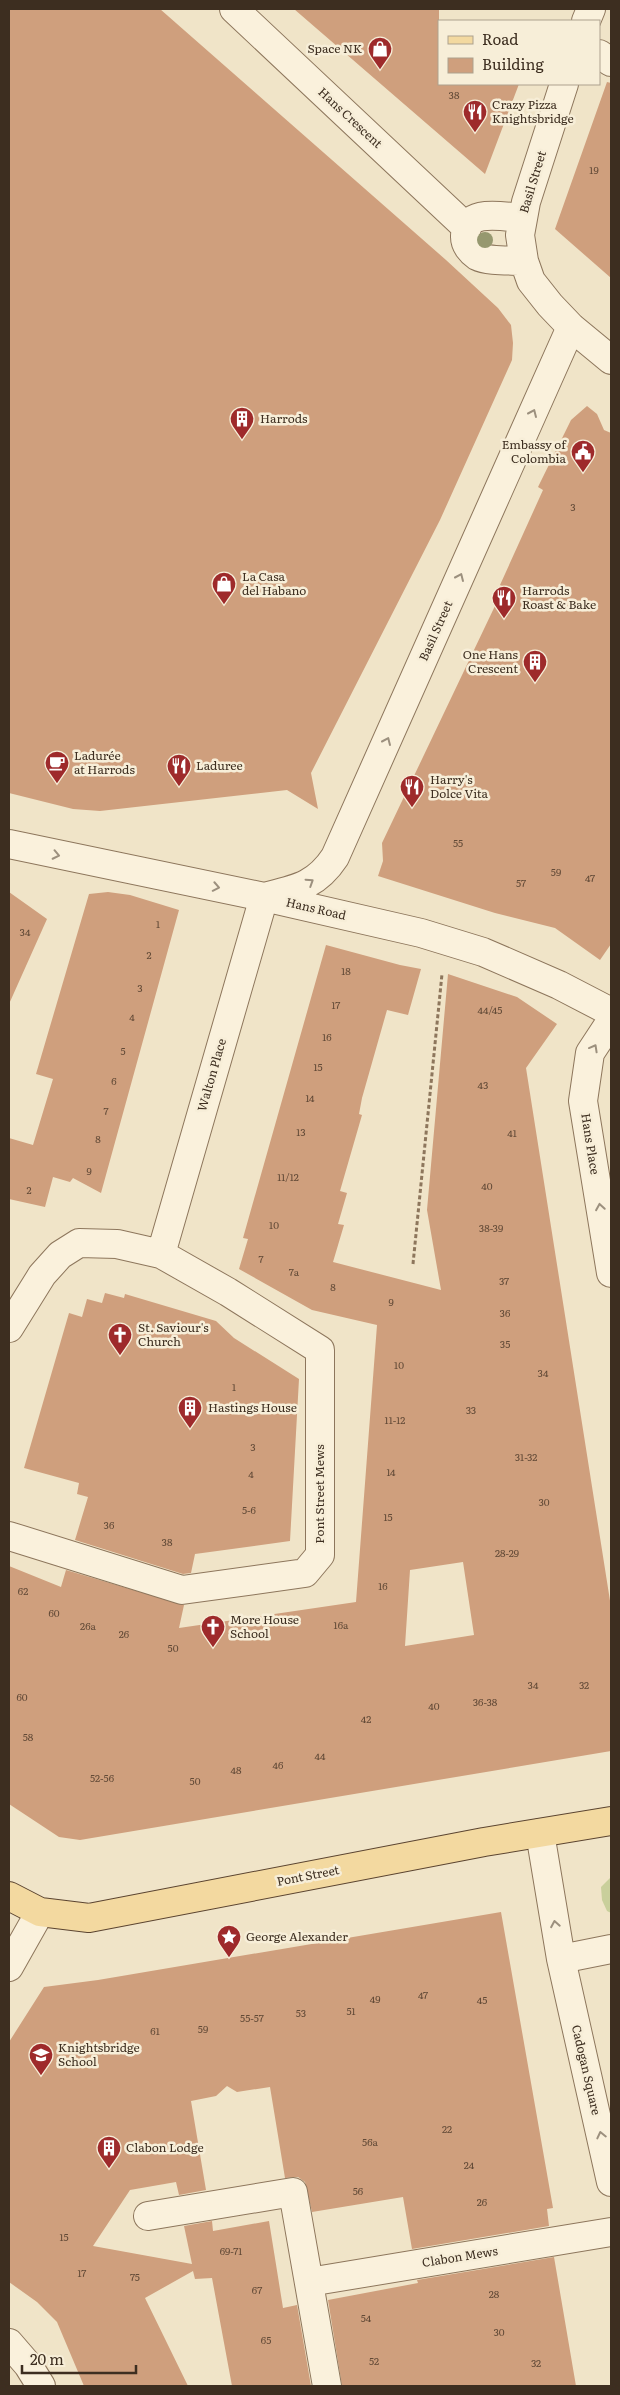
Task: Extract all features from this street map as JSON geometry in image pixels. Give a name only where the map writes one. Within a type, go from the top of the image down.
[{"type":"main road","name":"Pont Street","points":[[9,1896],[40,1912],[89,1918],[484,1842],[611,1821]]},
{"type":"street","name":"Hans Crescent","points":[[234,9],[467,228]]},
{"type":"street","points":[[600,55],[611,62]]},
{"type":"street","name":"Basil Street","points":[[527,271],[520,235],[522,218],[564,85]]},
{"type":"street","points":[[522,218],[481,216],[473,219],[467,228],[465,238],[468,248],[478,257],[527,271],[571,327],[611,360]]},
{"type":"street","name":"Basil Street","points":[[264,897],[304,886],[328,869],[335,857],[571,327]]},
{"type":"street","name":"Hans Road","points":[[9,844],[264,897],[446,941],[483,952],[559,985],[611,1012]]},
{"type":"street","name":"Walton Place","points":[[161,1254],[264,897]]},
{"type":"street","name":"Hans Place","points":[[611,1021],[590,1053],[583,1101],[611,1273]]},
{"type":"street","points":[[9,1328],[42,1275],[60,1255],[79,1243],[117,1244],[161,1254]]},
{"type":"street","name":"Pont Street Mews","points":[[9,1536],[182,1590],[305,1572],[320,1555],[320,1350],[228,1292],[161,1254]]},
{"type":"street","name":"Cadogan Square","points":[[540,1834],[561,1958],[611,2182]]},
{"type":"street","points":[[9,1967],[40,1912]]},
{"type":"street","points":[[561,1958],[611,1949]]},
{"type":"street","points":[[148,2216],[293,2192],[327,2386]]},
{"type":"street","name":"Clabon Mews","points":[[309,2282],[611,2232]]},
{"type":"street","points":[[9,2343],[28,2365],[41,2386]]},
{"type":"path","points":[[413,1264],[446,941]]},
{"type":"green space","points":[[611,1877],[611,1913],[607,1911],[602,1900],[601,1887]]},
{"type":"building","name":"Harrods","points":[[9,9],[160,9],[446,260],[498,308],[511,325],[512,360],[440,520],[311,773],[318,809],[287,790],[100,811],[73,809],[9,793]]},
{"type":"building","points":[[294,9],[439,9],[438,85],[519,85],[485,174]]},
{"type":"building","points":[[607,82],[611,83],[611,278],[555,229]]},
{"type":"building","points":[[587,406],[597,414],[604,430],[611,433],[611,944],[600,960],[555,928],[495,913],[378,876],[383,861],[382,843],[504,587],[500,585],[543,490],[538,487],[571,420]]},
{"type":"building","points":[[9,892],[47,919],[9,1004]]},
{"type":"building","points":[[108,892],[130,895],[179,910],[101,1193],[73,1178],[70,1182],[53,1177],[45,1207],[9,1199],[9,1138],[33,1145],[53,1079],[36,1074],[89,894]]},
{"type":"building","points":[[326,945],[421,969],[408,1015],[387,1010],[362,1098],[359,1114],[362,1115],[340,1191],[347,1193],[338,1224],[344,1225],[333,1262],[441,1290],[427,1210],[448,974],[517,997],[557,1024],[526,1068],[611,1607],[611,1751],[80,1840],[59,1837],[9,1804],[9,1566],[61,1587],[66,1570],[184,1605],[179,1628],[356,1602],[377,1325],[312,1310],[239,1269],[248,1239],[243,1238]],"holes":[[[463,1562],[474,1635],[405,1646],[410,1570]]]},
{"type":"building","points":[[105,1293],[124,1298],[125,1294],[216,1321],[234,1338],[299,1379],[290,1541],[195,1554],[191,1573],[183,1574],[75,1540],[88,1497],[77,1494],[79,1483],[24,1468],[69,1313],[82,1317],[87,1299],[102,1303]]},
{"type":"building","points":[[501,1912],[553,2208],[547,2209],[549,2226],[412,2249],[403,2197],[312,2212],[305,2182],[298,2177],[285,2178],[270,2087],[237,2092],[227,2086],[216,2096],[191,2101],[206,2190],[179,2195],[176,2182],[130,2190],[93,2246],[192,2264],[184,2226],[212,2221],[213,2231],[269,2221],[283,2308],[297,2305],[311,2386],[232,2386],[212,2278],[195,2279],[193,2271],[145,2298],[188,2386],[84,2386],[57,2322],[37,2302],[9,2282],[9,2042],[44,1987],[98,1980]]},
{"type":"building","points":[[554,2257],[576,2386],[342,2386],[328,2300],[418,2283],[417,2280]]},
{"type":"place","name":"Space NK","points":[[380,70]]},
{"type":"place","name":"Crazy Pizza Knightsbridge","points":[[475,133]]},
{"type":"place","name":"Harrods","points":[[242,440]]},
{"type":"place","name":"Embassy of Colombia","points":[[583,473]]},
{"type":"place","name":"La Casa del Habano","points":[[224,605]]},
{"type":"place","name":"Harrods Roast & Bake","points":[[504,619]]},
{"type":"place","name":"One Hans Crescent","points":[[535,683]]},
{"type":"place","name":"Ladurée at Harrods","points":[[57,784]]},
{"type":"place","name":"Laduree","points":[[179,787]]},
{"type":"place","name":"Harry's Dolce Vita","points":[[412,808]]},
{"type":"place","name":"St. Saviour's Church","points":[[120,1356]]},
{"type":"place","name":"Hastings House","points":[[190,1429]]},
{"type":"place","name":"More House School","points":[[213,1648]]},
{"type":"place","name":"George Alexander","points":[[229,1958]]},
{"type":"place","name":"Knightsbridge School","points":[[41,2076]]},
{"type":"place","name":"Clabon Lodge","points":[[109,2169]]}]
